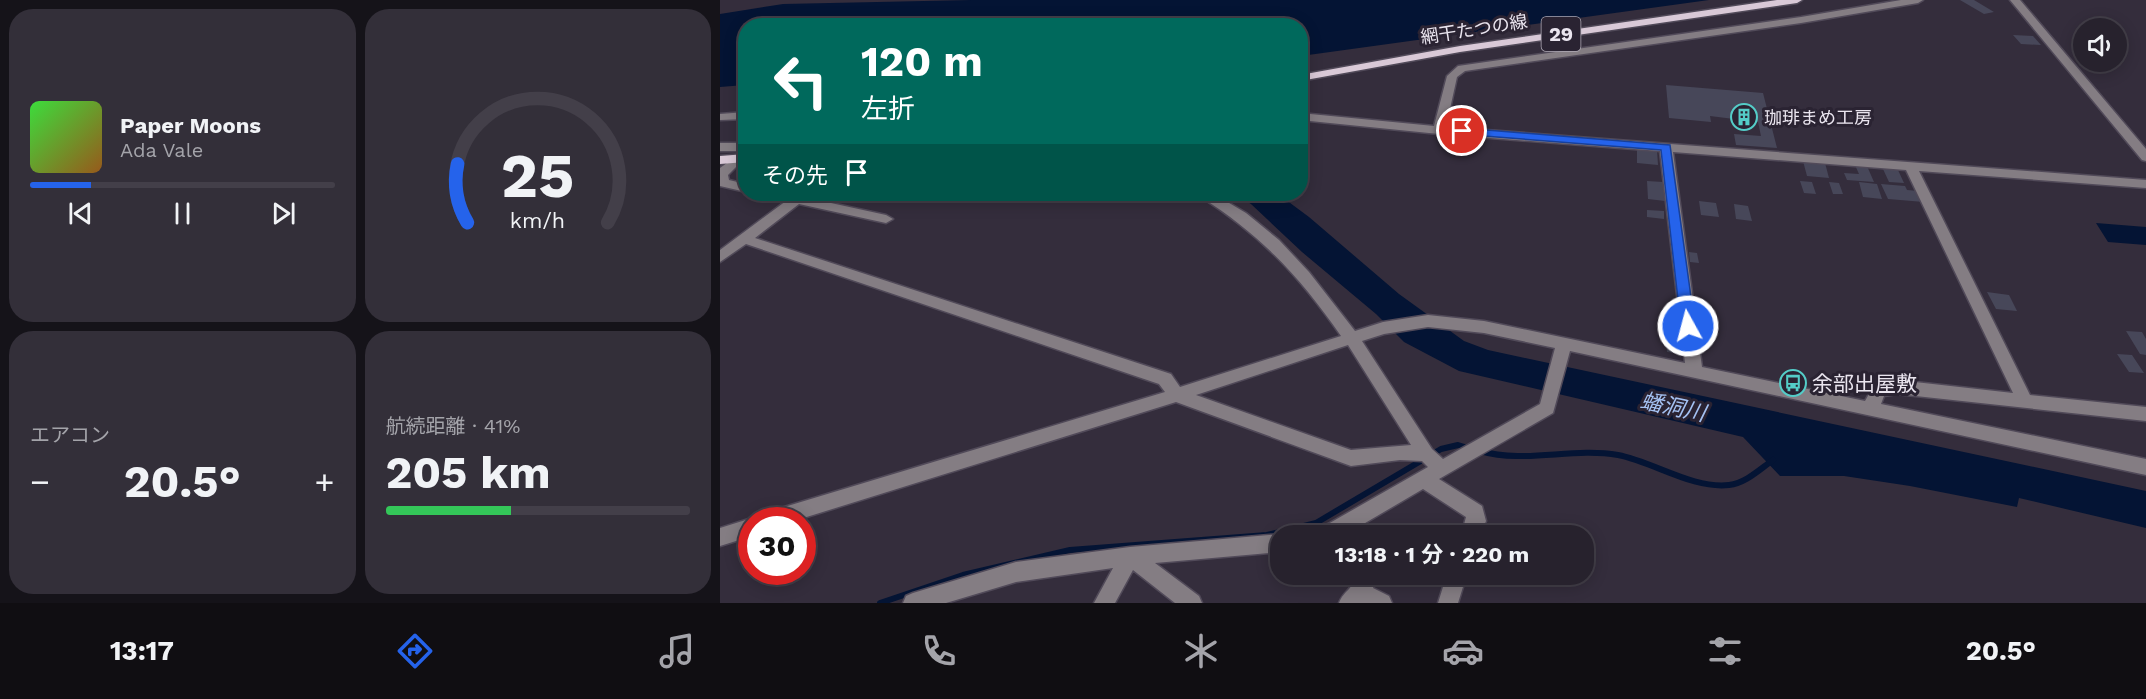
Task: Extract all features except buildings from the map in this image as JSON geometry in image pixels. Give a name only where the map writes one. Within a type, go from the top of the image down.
[{"type":"main road","name":"網干たつの線","points":[[1308,77],[1460,49],[1797,0]]},
{"type":"main road","points":[[720,160],[738,159]]},
{"type":"street","points":[[1439,130],[1452,76],[1462,68],[1801,20],[1918,0]]},
{"type":"street","points":[[2014,0],[2146,157]]},
{"type":"street","points":[[720,117],[738,116]]},
{"type":"street","points":[[1308,117],[1439,130],[2146,184]]},
{"type":"street","points":[[720,147],[738,147]]},
{"type":"street","points":[[1666,147],[1694,371]]},
{"type":"street","points":[[738,162],[721,174],[724,183],[738,186]]},
{"type":"street","points":[[1911,166],[2025,401]]},
{"type":"street","points":[[722,255],[797,201]]},
{"type":"street","points":[[817,201],[886,219]]},
{"type":"street","points":[[1219,201],[1268,239],[1307,279],[1351,338],[1426,454],[1441,468]]},
{"type":"street","points":[[745,239],[1165,379],[1176,395],[1351,458],[1400,452],[1426,454]]},
{"type":"street","points":[[813,507],[1176,395],[1383,328],[1428,321],[1465,324],[1564,344],[2146,468]]},
{"type":"street","points":[[1345,525],[1547,408],[1564,344]]},
{"type":"street","points":[[1872,409],[1874,393],[1884,387],[2146,414]]},
{"type":"street","points":[[1424,480],[1475,512],[1475,525]]},
{"type":"street","points":[[720,537],[738,531]]},
{"type":"street","points":[[720,550],[738,535]]},
{"type":"street","points":[[913,603],[1016,572],[1130,556],[1270,544]]},
{"type":"street","points":[[1104,603],[1130,556]]},
{"type":"street","points":[[1130,556],[1192,603]]},
{"type":"street","points":[[1448,603],[1454,585]]},
{"type":"street","points":[[1359,590],[1382,603]]},
{"type":"water","points":[[971,0],[1709,0],[1308,55],[1308,18],[738,18],[738,86],[720,87],[720,14],[783,4]]},
{"type":"water","name":"蟠洞川","points":[[1246,201],[1287,201],[1399,294],[1464,341],[1488,350],[2146,491],[2146,528],[2019,498],[2017,507],[1844,476],[1780,476],[1743,437],[1459,371],[1404,342],[1376,314],[1302,252]]},
{"type":"water","points":[[2096,223],[2146,227],[2146,245],[2108,242]]},
{"type":"waterway","points":[[880,603],[963,575],[1070,550],[1267,535],[1316,523],[1441,449],[1458,445],[1471,449]]},
{"type":"waterway","points":[[1480,451],[1514,456],[1583,453],[1618,455],[1687,479],[1715,485],[1741,482],[1773,460]]},
{"type":"place","name":"珈琲まめ工房","points":[[1744,117]]},
{"type":"place","name":"余部出屋敷","points":[[1793,383]]},
{"type":"route","points":[[1462,131],[1666,147],[1688,326]]}]
